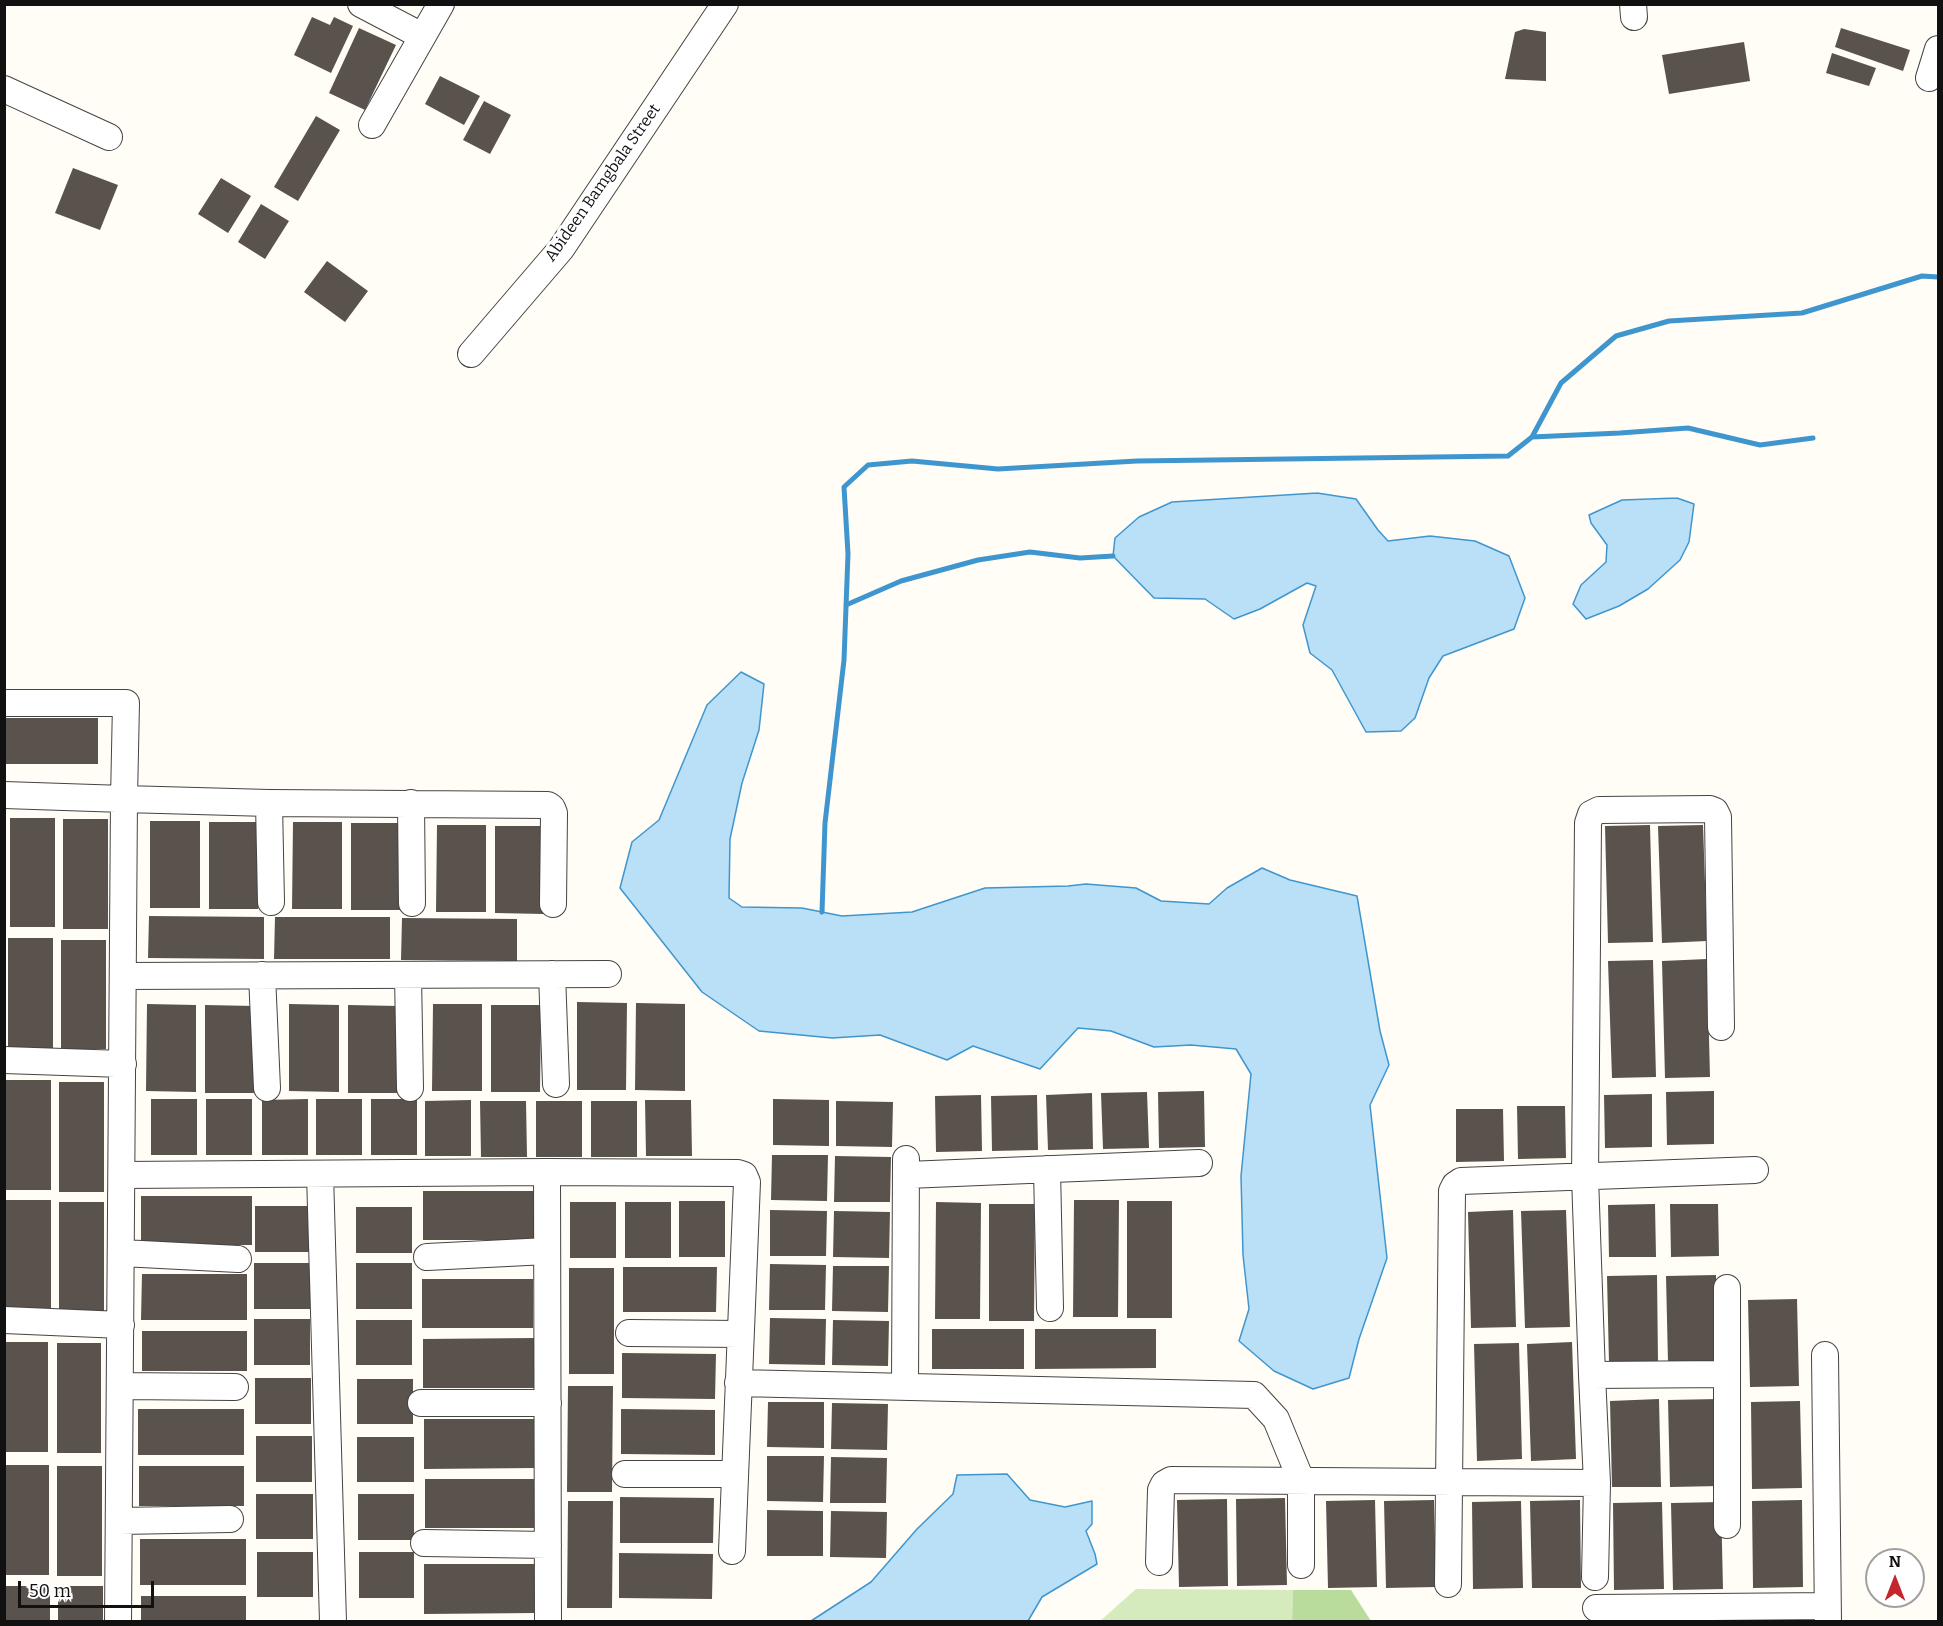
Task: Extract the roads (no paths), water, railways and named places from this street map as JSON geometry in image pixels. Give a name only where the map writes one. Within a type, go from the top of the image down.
[{"type":"street","points":[[361,4],[422,36]]},
{"type":"street","points":[[372,125],[441,4]]},
{"type":"street","name":"Abideen Bamgbala Street","points":[[471,354],[561,249],[725,4]]},
{"type":"street","points":[[1929,78],[1938,49]]},
{"type":"street","points":[[4,89],[109,137]]},
{"type":"street","points":[[4,703],[126,703],[118,1622]]},
{"type":"street","points":[[4,795],[269,803],[548,805],[552,808],[553,904]]},
{"type":"street","points":[[269,803],[271,902]]},
{"type":"street","points":[[411,803],[412,903]]},
{"type":"street","points":[[1595,1577],[1597,1483],[1585,1177],[1588,822],[1591,814],[1599,810],[1710,809],[1715,811],[1718,817],[1721,1027]]},
{"type":"street","points":[[552,974],[556,1084]]},
{"type":"street","points":[[124,975],[608,974]]},
{"type":"street","points":[[262,975],[267,1088]]},
{"type":"street","points":[[408,975],[410,1088]]},
{"type":"street","points":[[4,1060],[123,1064]]},
{"type":"street","points":[[905,1386],[906,1167],[1047,1169],[1199,1163]]},
{"type":"street","points":[[1047,1169],[1050,1308]]},
{"type":"street","points":[[1448,1584],[1452,1191],[1461,1181],[1755,1170]]},
{"type":"street","points":[[122,1175],[547,1172],[738,1173],[744,1175],[747,1182],[732,1551]]},
{"type":"street","points":[[547,1172],[548,1622]]},
{"type":"street","points":[[320,1174],[333,1622]]},
{"type":"street","points":[[427,1257],[547,1251]]},
{"type":"street","points":[[122,1253],[238,1258]]},
{"type":"street","points":[[1727,1288],[1727,1525]]},
{"type":"street","points":[[4,1320],[121,1325]]},
{"type":"street","points":[[629,1333],[740,1334]]},
{"type":"street","points":[[1596,1608],[1828,1614],[1826,1355]]},
{"type":"street","points":[[1592,1375],[1727,1374]]},
{"type":"street","points":[[738,1383],[1254,1395],[1276,1419],[1301,1480],[1301,1566]]},
{"type":"street","points":[[120,1386],[235,1387]]},
{"type":"street","points":[[421,1403],[548,1403]]},
{"type":"street","points":[[625,1474],[735,1474]]},
{"type":"street","points":[[1159,1562],[1161,1491],[1164,1484],[1171,1480],[1597,1483]]},
{"type":"street","points":[[120,1521],[230,1519]]},
{"type":"street","points":[[424,1543],[548,1545]]},
{"type":"water","points":[[1317,493],[1356,499],[1388,541],[1430,536],[1475,541],[1509,556],[1525,598],[1514,629],[1443,656],[1429,678],[1415,718],[1401,731],[1366,732],[1332,670],[1310,653],[1303,625],[1316,586],[1307,583],[1260,609],[1234,619],[1205,599],[1154,598],[1113,556],[1115,538],[1139,517],[1172,502]]},
{"type":"water","points":[[1677,498],[1694,504],[1689,542],[1680,560],[1648,589],[1619,606],[1586,619],[1573,604],[1581,585],[1606,562],[1607,545],[1591,523],[1589,515],[1622,500]]},
{"type":"water","points":[[741,672],[764,684],[759,730],[742,783],[730,839],[729,898],[742,907],[802,908],[842,916],[912,912],[985,888],[1086,884],[1136,888],[1161,901],[1209,904],[1227,888],[1262,868],[1290,880],[1357,896],[1380,1031],[1389,1065],[1370,1105],[1387,1258],[1359,1339],[1349,1378],[1313,1389],[1274,1371],[1239,1341],[1249,1309],[1243,1255],[1241,1176],[1251,1074],[1236,1049],[1191,1045],[1154,1047],[1111,1031],[1078,1028],[1040,1069],[973,1046],[947,1060],[880,1035],[832,1038],[759,1031],[702,992],[620,888],[632,842],[659,820],[707,705]]},
{"type":"water","points":[[1007,1474],[1030,1500],[1065,1507],[1092,1501],[1092,1524],[1086,1531],[1097,1564],[1042,1597],[1028,1621],[811,1621],[871,1582],[917,1529],[953,1494],[957,1475]]},
{"type":"waterway","points":[[822,912],[825,823],[844,660],[848,554],[844,487],[868,465],[912,461],[998,469],[1137,461],[1508,456],[1532,437],[1561,383],[1616,336],[1669,321],[1802,313],[1922,276],[1938,277]]},
{"type":"waterway","points":[[1532,437],[1688,428],[1760,445],[1813,438]]},
{"type":"waterway","points":[[846,605],[901,581],[978,560],[1030,552],[1080,558],[1113,556]]}]
